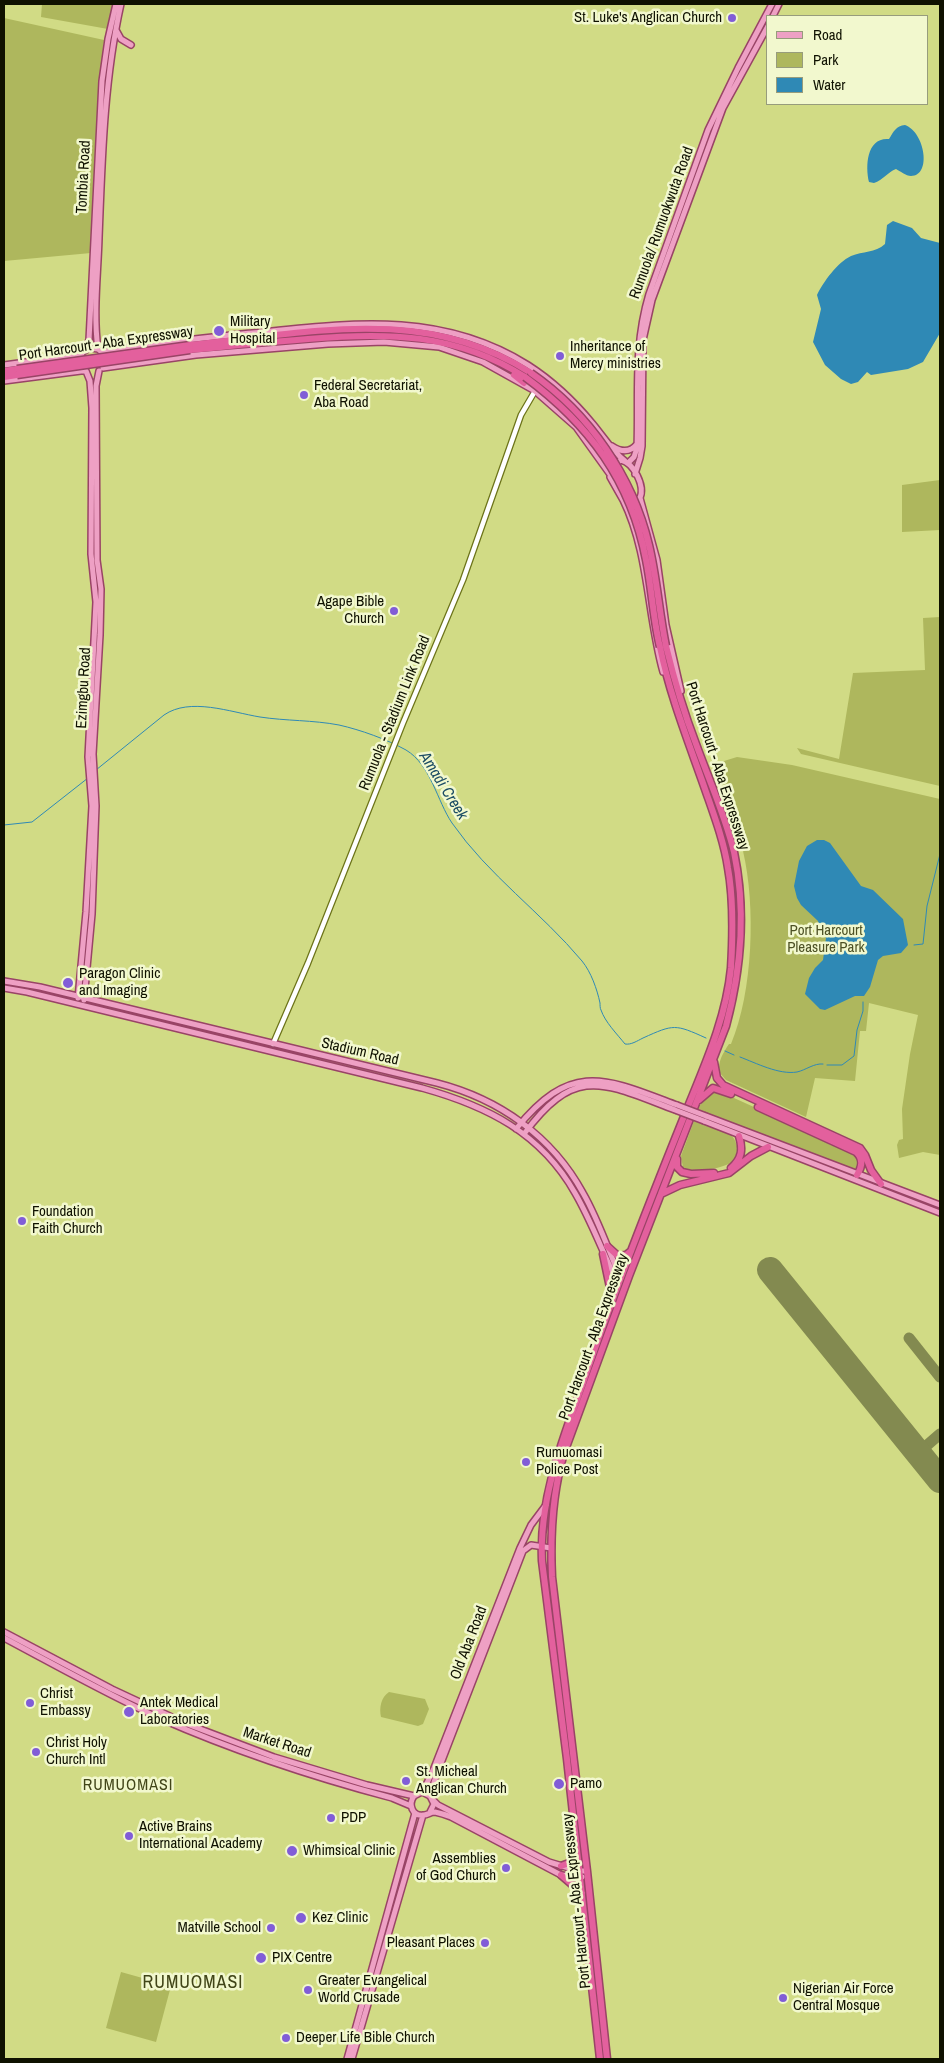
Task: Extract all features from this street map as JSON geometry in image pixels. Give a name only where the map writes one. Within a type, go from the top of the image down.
[{"type":"highway","name":"Port Harcourt - Aba Expressway","points":[[4,376],[17,372],[266,336],[361,328],[419,331],[446,337],[487,350],[526,378]]},
{"type":"highway","name":"Port Harcourt - Aba Expressway","points":[[190,348],[372,335],[423,338],[469,349],[488,356],[526,378]]},
{"type":"highway","points":[[446,337],[490,345]]},
{"type":"highway","name":"Port Harcourt - Aba Expressway","points":[[4,371],[17,372]]},
{"type":"highway","points":[[526,378],[551,397],[580,425],[603,455],[624,490],[642,542],[663,647]]},
{"type":"highway","name":"Port Harcourt - Aba Expressway","points":[[607,2059],[588,1874],[550,1548],[555,1491],[564,1453],[726,1026],[737,973],[740,932],[736,866],[729,833],[695,743],[663,647]]},
{"type":"highway","name":"Port Harcourt - Aba Expressway","points":[[600,2059],[542,1547],[546,1505],[558,1452],[612,1299],[714,1039],[725,1003],[731,969],[733,932],[732,890],[728,866],[715,816],[678,712],[663,647]]},
{"type":"highway","points":[[714,1056],[715,1073],[719,1082],[860,1148],[871,1170],[881,1184]]},
{"type":"highway","points":[[696,1102],[708,1090],[713,1088],[727,1092],[856,1152],[861,1156],[862,1161],[861,1169],[857,1175]]},
{"type":"highway","points":[[677,1155],[678,1167],[686,1174],[696,1175],[720,1172],[733,1166],[740,1159],[742,1145],[739,1136]]},
{"type":"highway","points":[[662,1194],[680,1185],[729,1173],[751,1156],[768,1147]]},
{"type":"highway","points":[[607,1246],[618,1256],[626,1255],[631,1251]]},
{"type":"highway","points":[[603,1254],[612,1299]]},
{"type":"highway","points":[[561,1866],[569,1863],[577,1854]]},
{"type":"highway","points":[[561,1875],[582,1893]]},
{"type":"main road","name":"Tombia Road","points":[[84,351],[89,340],[102,81],[108,39],[116,4]]},
{"type":"main road","name":"Tombia Road","points":[[100,350],[97,287],[104,133],[116,29],[121,4]]},
{"type":"main road","name":"Rumuola/ Rumuokwuta Road","points":[[635,474],[642,446],[643,340],[652,300],[717,122],[766,18]]},
{"type":"main road","name":"Rumuola/ Rumuokwuta Road","points":[[626,462],[636,453],[637,353],[649,294],[708,130],[723,96],[759,34],[766,28]]},
{"type":"main road","points":[[116,29],[121,39],[131,44]]},
{"type":"main road","points":[[4,365],[77,355],[90,348],[100,350],[192,339],[363,323],[422,326],[490,345],[529,366],[556,386],[579,407],[635,474],[642,487],[640,498],[657,560],[666,625],[682,701]]},
{"type":"main road","points":[[4,381],[68,372],[94,373],[101,369],[196,355],[328,344],[384,342],[439,347],[526,378],[535,391],[576,427],[609,473],[623,500],[634,528],[642,557],[658,654],[672,701],[678,712]]},
{"type":"main road","points":[[100,350],[105,358],[101,369]]},
{"type":"main road","points":[[84,351],[80,357],[80,364],[86,372]]},
{"type":"main road","name":"Ezimgbu Road","points":[[91,768],[100,635],[100,589],[97,560],[96,386],[101,369]]},
{"type":"main road","name":"Ezimgbu Road","points":[[83,1006],[92,914],[96,806],[91,768],[96,602],[91,554],[92,408],[90,381],[86,372]]},
{"type":"main road","points":[[608,442],[622,451],[631,450],[637,443]]},
{"type":"main road","points":[[609,473],[614,463],[626,462]]},
{"type":"main road","points":[[623,500],[634,502],[640,498]]},
{"type":"main road","name":"Ezimgbu Road","points":[[77,1004],[87,907],[93,783]]},
{"type":"main road","name":"Stadium Road","points":[[4,981],[85,998],[455,1088],[483,1098],[529,1127],[557,1156],[580,1187],[607,1246],[619,1280]]},
{"type":"main road","name":"Stadium Road","points":[[4,988],[77,1004],[431,1091],[477,1106],[524,1134],[554,1164],[574,1192],[603,1254],[619,1280]]},
{"type":"main road","points":[[516,1129],[545,1100],[562,1088],[587,1080],[616,1083],[705,1119],[940,1206]]},
{"type":"main road","points":[[524,1134],[554,1099],[572,1090],[586,1086],[600,1086],[619,1090],[676,1107]]},
{"type":"main road","points":[[705,1119],[739,1136],[940,1213]]},
{"type":"main road","name":"Old Aba Road","points":[[419,1792],[431,1774],[520,1548],[531,1525],[546,1505]]},
{"type":"main road","name":"Old Aba Road","points":[[432,1798],[436,1776],[523,1551],[531,1545],[550,1548]]},
{"type":"main road","name":"Market Road","points":[[4,1632],[112,1689],[187,1724],[274,1757],[367,1785],[414,1796]]},
{"type":"main road","name":"Market Road","points":[[4,1638],[133,1706],[202,1736],[274,1763],[392,1798],[411,1806]]},
{"type":"main road","points":[[347,2059],[415,1813],[411,1806],[414,1796],[419,1792],[432,1798],[438,1805],[540,1858],[580,1874]]},
{"type":"main road","points":[[430,1812],[433,1806],[432,1798]]},
{"type":"main road","points":[[415,1813],[423,1815],[430,1812],[450,1817],[561,1875],[588,1874]]},
{"type":"main road","points":[[352,2059],[423,1815]]},
{"type":"street","name":"Rumuola - Stadium Link Road","points":[[273,1044],[308,963],[394,745],[463,580],[521,415],[535,391]]},
{"type":"green space","points":[[42,4],[115,4],[108,29],[41,17]]},
{"type":"green space","points":[[4,18],[104,40],[91,253],[4,261]]},
{"type":"green space","points":[[940,480],[940,530],[902,532],[902,485]]},
{"type":"green space","points":[[940,617],[940,786],[801,754],[797,748],[839,759],[853,673],[925,670],[923,618]]},
{"type":"green space","name":"Port Harcourt Pleasure Park","points":[[737,757],[792,765],[940,799],[940,1155],[923,1152],[899,1158],[897,1145],[899,1140],[903,1139],[902,1109],[918,1015],[869,1003],[866,1031],[860,1031],[855,1081],[815,1078],[806,1117],[726,1080],[719,1072],[721,1057],[729,1044],[731,1044],[744,1000],[750,949],[750,897],[743,851],[716,767],[724,761]]},
{"type":"green space","points":[[713,1090],[853,1152],[858,1166],[854,1170],[698,1110],[704,1097]]},
{"type":"green space","points":[[694,1121],[730,1134],[735,1140],[737,1147],[734,1161],[709,1169],[694,1170],[683,1168],[681,1156]]},
{"type":"green space","points":[[389,1692],[425,1699],[429,1709],[423,1724],[418,1726],[381,1717],[381,1703]]},
{"type":"green space","points":[[121,1972],[171,1986],[156,2042],[106,2028]]},
{"type":"water","points":[[905,125],[912,129],[921,144],[924,162],[922,169],[918,174],[911,176],[896,169],[877,182],[869,182],[867,168],[869,153],[872,147],[876,142],[889,139],[897,128]]},
{"type":"water","points":[[893,221],[912,228],[921,238],[940,243],[940,333],[923,362],[908,369],[871,375],[867,372],[858,382],[851,384],[841,379],[825,365],[813,342],[821,309],[817,295],[831,273],[846,259],[855,254],[877,249],[885,244],[887,225]]},
{"type":"water","points":[[817,840],[824,840],[830,843],[861,886],[873,890],[903,919],[908,945],[901,953],[883,956],[878,960],[870,987],[864,996],[855,996],[825,1010],[820,1009],[805,994],[809,978],[823,960],[826,938],[818,921],[801,905],[794,886],[799,861],[807,846]]},
{"type":"waterway","name":"Amadi Creek","points":[[96,770],[164,715],[186,707],[210,707],[260,717],[339,725],[365,732],[390,742],[415,757],[428,774],[452,823],[466,842],[498,877],[550,926],[582,961],[593,981],[599,998],[600,1009],[605,1019],[625,1044],[630,1044],[668,1028],[681,1028],[706,1038]]},
{"type":"waterway","name":"Amadi Creek","points":[[4,825],[32,822],[88,778]]},
{"type":"waterway","name":"Amadi Creek","points":[[914,945],[923,944],[927,906],[940,854]]},
{"type":"waterway","name":"Amadi Creek","points":[[827,1065],[842,1065],[854,1056],[863,1002]]},
{"type":"waterway","name":"Amadi Creek","points":[[725,1051],[734,1055]]},
{"type":"waterway","name":"Amadi Creek","points":[[740,1057],[783,1072],[797,1072],[823,1064]]},
{"type":"taxiway","points":[[909,1338],[940,1377]]},
{"type":"taxiway","points":[[918,1453],[940,1434]]},
{"type":"runway","points":[[770,1270],[940,1480]]},
{"type":"place","name":"St. Luke's Anglican Church","points":[[732,18]]},
{"type":"place","name":"Military Hospital","points":[[219,331]]},
{"type":"place","name":"Inheritance of Mercy ministries","points":[[560,356]]},
{"type":"place","name":"Federal Secretariat, Aba Road","points":[[304,395]]},
{"type":"place","name":"Agape Bible Church","points":[[394,611]]},
{"type":"place","name":"Paragon Clinic and Imaging","points":[[68,983]]},
{"type":"place","name":"Foundation Faith Church","points":[[22,1221]]},
{"type":"place","name":"Rumuomasi Police Post","points":[[526,1462]]},
{"type":"place","name":"Christ Embassy","points":[[30,1703]]},
{"type":"place","name":"Antek Medical Laboratories","points":[[129,1712]]},
{"type":"place","name":"Christ Holy Church Intl","points":[[36,1752]]},
{"type":"place","name":"St. Micheal Anglican Church","points":[[406,1781]]},
{"type":"place","name":"Pamo","points":[[559,1784]]},
{"type":"place","name":"PDP","points":[[331,1818]]},
{"type":"place","name":"Active Brains International Academy","points":[[129,1836]]},
{"type":"place","name":"Whimsical Clinic","points":[[292,1851]]},
{"type":"place","name":"Assemblies of God Church","points":[[506,1868]]},
{"type":"place","name":"Kez Clinic","points":[[301,1918]]},
{"type":"place","name":"Matville School","points":[[271,1928]]},
{"type":"place","name":"Pleasant Places","points":[[485,1943]]},
{"type":"place","name":"PIX Centre","points":[[261,1958]]},
{"type":"place","name":"Greater Evangelical World Crusade","points":[[308,1990]]},
{"type":"place","name":"Nigerian Air Force Central Mosque","points":[[783,1998]]},
{"type":"place","name":"Deeper Life Bible Church","points":[[286,2038]]},
{"type":"district","name":"RUMUOMASI","points":[[128,1786]]},
{"type":"district","name":"RUMUOMASI","points":[[193,1983]]}]
